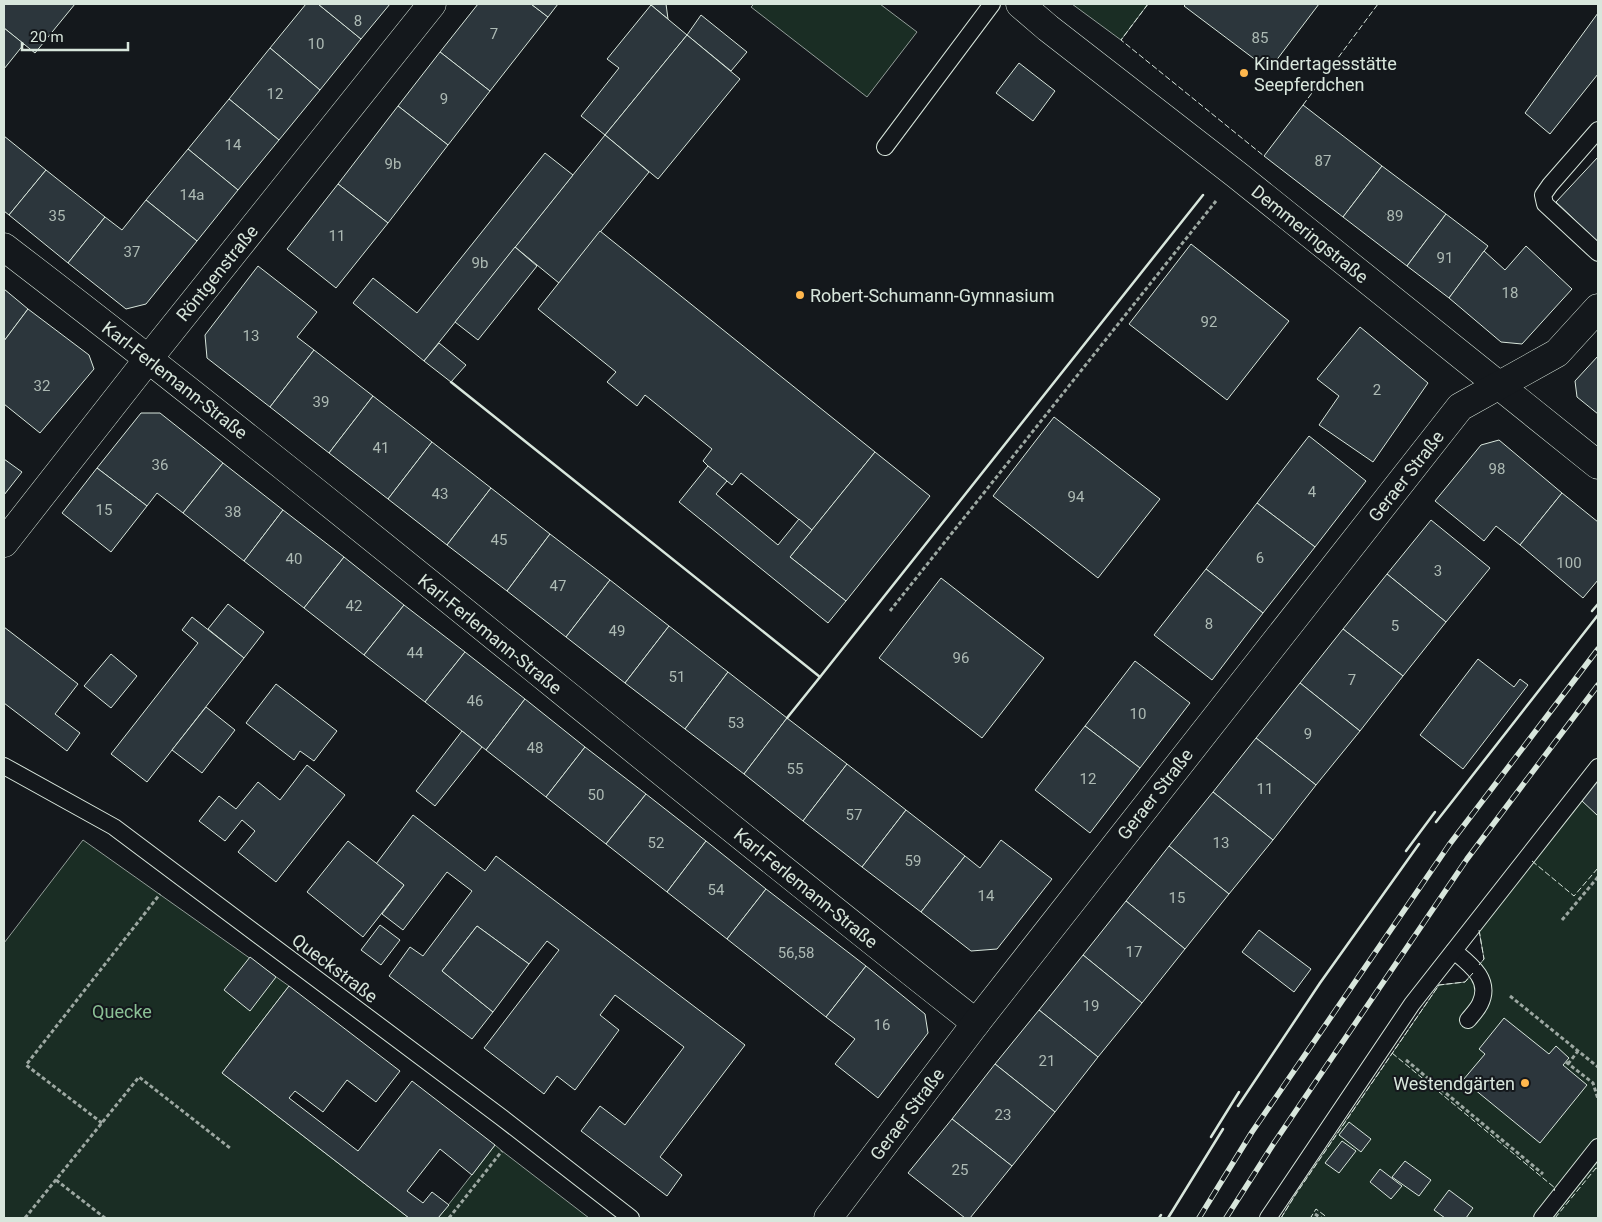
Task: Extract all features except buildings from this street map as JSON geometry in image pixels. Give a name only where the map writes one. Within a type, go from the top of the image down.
[{"type":"street","name":"Röntgenstraße","points":[[4,544],[149,358],[432,4]]},
{"type":"street","name":"Demmeringstraße","points":[[1020,4],[1048,28],[1237,175],[1598,466]]},
{"type":"street","name":"Karl-Ferlemann-Straße","points":[[4,247],[149,358],[806,890],[976,1023]]},
{"type":"street","name":"Geraer Straße","points":[[828,1218],[976,1023],[1460,407],[1557,353],[1598,308]]},
{"type":"lane","points":[[885,147],[992,4]]},
{"type":"lane","points":[[1598,130],[1550,185],[1544,195],[1545,204],[1598,253]]},
{"type":"lane","name":"Queckstraße","points":[[4,766],[114,827],[518,1131],[630,1218]]},
{"type":"lane","points":[[1268,1218],[1412,1004],[1598,767]]},
{"type":"lane","points":[[1454,951],[1476,969],[1481,979],[1484,993],[1480,1005],[1468,1020]]},
{"type":"lane","points":[[1542,1218],[1598,1147]]},
{"type":"path","points":[[890,611],[1237,175]]},
{"type":"path","points":[[1562,920],[1598,877]]},
{"type":"path","points":[[102,1123],[26,1065],[160,894]]},
{"type":"path","points":[[1476,969],[1598,1067]]},
{"type":"path","points":[[1578,1051],[1567,1063],[1593,1083],[1598,1099]]},
{"type":"path","points":[[1405,1059],[1564,1191]]},
{"type":"path","points":[[25,1218],[139,1077],[230,1148]]},
{"type":"path","points":[[450,1218],[518,1131]]},
{"type":"path","points":[[56,1180],[105,1218]]},
{"type":"path","points":[[1315,1214],[1321,1218]]},
{"type":"green space","points":[[754,4],[880,4],[917,32],[867,97],[751,7]]},
{"type":"green space","points":[[1072,4],[1148,4],[1121,40]]},
{"type":"green space","points":[[1598,777],[1598,1218],[1281,1218],[1296,1193],[1439,985],[1465,982],[1484,959],[1479,930]]},
{"type":"green space","name":"Quecke","points":[[83,840],[289,986],[222,1073],[409,1218],[4,1218],[4,943]]},
{"type":"green space","points":[[495,1145],[502,1151],[589,1218],[438,1218]]},
{"type":"railway","points":[[1199,1218],[1252,1132],[1449,845],[1598,649]]},
{"type":"railway","points":[[1226,1218],[1274,1143],[1467,859],[1598,685]]},
{"type":"fence","points":[[1148,4],[1121,40],[1264,156]]},
{"type":"fence","points":[[1303,105],[1378,4]]},
{"type":"fence","points":[[1532,861],[1574,896],[1598,868]]},
{"type":"fence","points":[[1479,930],[1484,959],[1479,965]]},
{"type":"fence","points":[[1281,1218],[1439,985],[1465,982],[1473,973]]},
{"type":"fence","points":[[1392,1053],[1555,1188],[1554,1191]]},
{"type":"fence","points":[[1555,1218],[1596,1168],[1598,1169]]},
{"type":"fence","points":[[1313,1218],[1311,1217],[1316,1209],[1328,1218]]},
{"type":"wall","points":[[451,382],[820,677],[1203,195]]},
{"type":"wall","points":[[1592,611],[1598,604]]},
{"type":"wall","points":[[1436,822],[1598,615]]},
{"type":"wall","points":[[787,718],[820,677]]},
{"type":"wall","points":[[1406,851],[1435,812]]},
{"type":"wall","points":[[1238,1106],[1320,983],[1419,844]]},
{"type":"wall","points":[[1211,1137],[1239,1092]]},
{"type":"wall","points":[[1168,1218],[1223,1129]]},
{"type":"place","name":"Kindertagesstätte Seepferdchen","points":[[1244,73]]},
{"type":"place","name":"Robert-Schumann-Gymnasium","points":[[800,295]]},
{"type":"place","name":"Westendgärten","points":[[1525,1083]]}]
